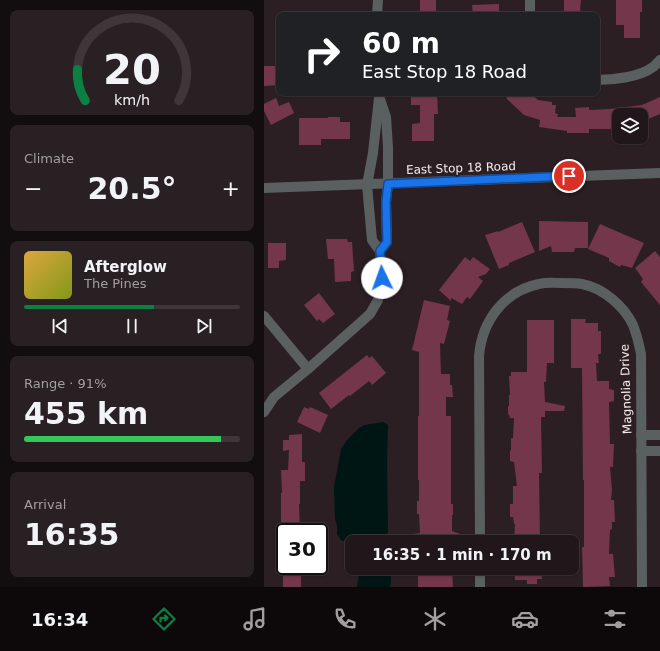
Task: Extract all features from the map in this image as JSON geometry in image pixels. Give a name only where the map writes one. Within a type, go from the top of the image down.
[{"type":"street","points":[[377,12],[378,0]]},
{"type":"street","points":[[530,0],[530,12]]},
{"type":"street","points":[[601,80],[635,76],[654,67],[660,60]]},
{"type":"street","points":[[379,96],[386,117],[388,147],[388,184],[386,202],[387,242],[380,251]]},
{"type":"street","points":[[264,412],[274,397],[370,314],[378,300],[382,278],[380,251],[372,240],[368,185],[379,96]]},
{"type":"street","name":"East Stop 18 Road","points":[[264,188],[368,185],[660,172]]},
{"type":"street","name":"Magnolia Drive","points":[[480,535],[480,346],[482,336],[491,316],[511,296],[538,284],[576,283],[595,288],[614,300],[621,307],[632,323],[641,354],[642,587]]},
{"type":"street","points":[[264,316],[308,369]]},
{"type":"street","points":[[641,435],[660,435]]},
{"type":"street","points":[[642,451],[660,451]]},
{"type":"street","points":[[480,575],[480,587]]},
{"type":"shaded area","points":[[383,422],[388,425],[388,532],[386,535],[345,535],[345,542],[341,540],[337,534],[334,487],[341,449],[347,440],[364,425]]},
{"type":"shaded area","points":[[359,575],[390,575],[390,587],[357,587]]},
{"type":"building","points":[[420,0],[436,0],[436,12],[420,12]]},
{"type":"building","points":[[564,0],[581,0],[580,12],[564,11]]},
{"type":"building","points":[[616,0],[642,0],[642,12],[640,12],[640,38],[624,38],[624,25],[616,25]]},
{"type":"building","points":[[499,4],[499,12],[473,12],[472,5]]},
{"type":"building","points":[[264,66],[276,66],[276,85],[264,86]]},
{"type":"building","points":[[411,96],[437,96],[438,114],[434,114],[434,141],[412,141],[412,124],[420,123],[420,105],[411,105]]},
{"type":"building","points":[[508,96],[533,96],[538,100],[552,102],[552,105],[556,105],[555,113],[558,114],[557,117],[576,117],[575,108],[589,107],[589,110],[612,109],[612,129],[589,129],[589,133],[567,133],[567,131],[539,127],[540,120],[524,115],[506,98]]},
{"type":"building","points":[[660,97],[660,114],[648,119],[648,108],[618,108],[642,105]]},
{"type":"building","points":[[276,98],[279,106],[289,102],[294,113],[271,125],[264,111],[264,104]]},
{"type":"building","points":[[340,117],[340,122],[350,122],[350,139],[321,139],[321,145],[299,145],[299,118]]},
{"type":"building","points":[[539,221],[588,222],[588,248],[575,248],[574,252],[552,252],[551,246],[539,251]]},
{"type":"building","points":[[522,222],[535,252],[499,269],[485,235],[498,232]]},
{"type":"building","points":[[600,224],[644,243],[632,268],[621,265],[620,267],[609,261],[609,258],[588,249]]},
{"type":"building","points":[[326,239],[347,239],[348,242],[352,242],[354,271],[351,272],[351,281],[335,282],[334,259],[328,259]]},
{"type":"building","points":[[268,243],[286,243],[286,260],[279,261],[279,268],[268,268]]},
{"type":"building","points":[[655,251],[660,257],[660,305],[641,282],[643,279],[635,268]]},
{"type":"building","points":[[465,257],[470,261],[473,257],[490,269],[486,274],[478,277],[483,281],[470,299],[467,297],[462,304],[451,298],[451,301],[439,290]]},
{"type":"building","points":[[319,293],[335,314],[323,323],[319,319],[317,321],[304,305]]},
{"type":"building","points":[[424,300],[450,306],[447,320],[450,321],[444,344],[440,343],[441,374],[450,374],[450,385],[452,385],[453,397],[446,397],[446,416],[451,416],[451,504],[453,504],[452,531],[463,535],[413,535],[420,533],[419,514],[417,514],[417,501],[419,501],[419,352],[412,350]]},
{"type":"building","points":[[571,319],[586,319],[585,323],[598,323],[598,331],[601,331],[601,354],[598,354],[599,363],[596,363],[597,381],[609,381],[609,389],[614,390],[614,401],[609,402],[610,444],[614,444],[613,467],[610,467],[612,490],[611,500],[614,500],[615,522],[612,522],[612,529],[610,530],[609,554],[613,554],[615,577],[609,577],[610,586],[583,587],[582,547],[584,547],[584,480],[582,368],[571,368]]},
{"type":"building","points":[[527,320],[554,320],[554,363],[547,363],[546,382],[544,382],[545,402],[565,406],[564,411],[545,411],[545,417],[541,417],[542,473],[539,473],[540,535],[514,535],[515,524],[513,517],[510,517],[510,504],[513,504],[513,486],[517,486],[514,462],[510,461],[514,418],[510,418],[508,414],[510,395],[509,376],[511,376],[511,372],[527,372]]},
{"type":"building","points":[[367,355],[369,358],[372,356],[386,373],[372,385],[369,381],[331,409],[319,393]]},
{"type":"building","points":[[304,407],[309,409],[310,407],[328,415],[320,433],[297,422]]},
{"type":"building","points":[[302,434],[302,462],[305,462],[305,481],[300,481],[300,523],[281,523],[281,470],[288,470],[289,450],[283,451],[283,440],[289,440],[289,435]]},
{"type":"building","points":[[283,575],[301,575],[301,587],[283,587]]},
{"type":"building","points":[[418,575],[452,575],[453,587],[418,587]]},
{"type":"building","points":[[515,575],[542,575],[542,579],[537,579],[537,584],[527,584],[527,580],[515,580]]},
{"type":"route","points":[[382,278],[380,251],[387,242],[386,202],[388,184],[569,176]]}]
